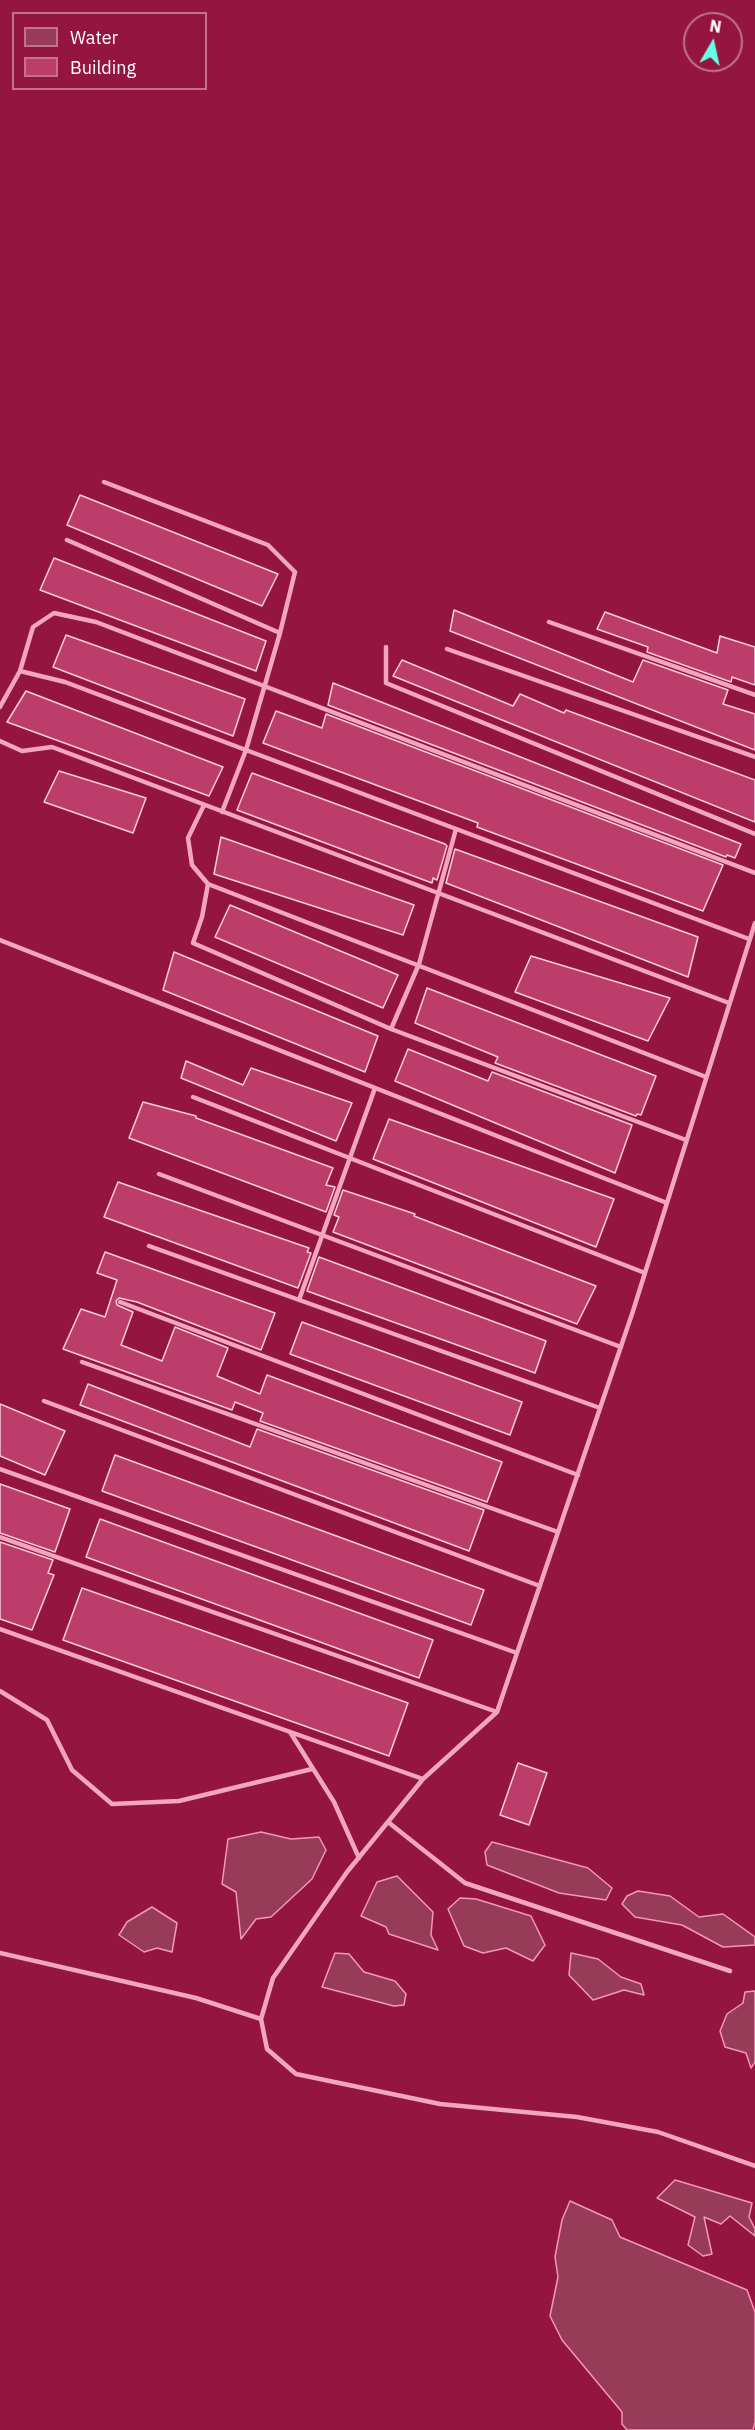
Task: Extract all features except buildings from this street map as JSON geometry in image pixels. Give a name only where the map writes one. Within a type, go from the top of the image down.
[{"type":"lane","points":[[104,482],[268,545],[295,572],[246,750],[222,812]]},
{"type":"lane","points":[[67,540],[280,633]]},
{"type":"lane","points":[[0,707],[20,671],[33,627],[54,614],[96,622],[755,873]]},
{"type":"lane","points":[[549,622],[755,695]]},
{"type":"lane","points":[[386,647],[386,683],[755,834]]},
{"type":"lane","points":[[447,649],[755,756]]},
{"type":"lane","points":[[20,671],[65,682],[749,939]]},
{"type":"lane","points":[[0,741],[22,751],[52,747],[729,1004]]},
{"type":"lane","points":[[204,805],[188,838],[192,865],[208,884],[706,1077]]},
{"type":"lane","points":[[391,1029],[419,964],[456,829]]},
{"type":"lane","points":[[208,884],[202,917],[193,943],[391,1029],[686,1140]]},
{"type":"lane","points":[[755,923],[621,1347],[498,1712],[423,1779],[359,1858],[273,1978],[261,2019],[267,2049],[296,2074],[440,2104],[578,2117],[658,2132],[755,2166]]},
{"type":"lane","points":[[0,940],[667,1203]]},
{"type":"lane","points":[[299,1300],[375,1088]]},
{"type":"lane","points":[[193,1097],[645,1273]]},
{"type":"lane","points":[[159,1174],[621,1347]]},
{"type":"lane","points":[[148,1246],[600,1408]]},
{"type":"lane","points":[[120,1302],[578,1475]]},
{"type":"lane","points":[[82,1362],[558,1532]]},
{"type":"lane","points":[[44,1401],[540,1586]]},
{"type":"lane","points":[[0,1469],[517,1653]]},
{"type":"lane","points":[[0,1537],[498,1712]]},
{"type":"lane","points":[[0,1629],[423,1779]]},
{"type":"lane","points":[[0,1691],[47,1720],[72,1770],[112,1803],[179,1801],[312,1769]]},
{"type":"lane","points":[[290,1732],[334,1802],[359,1858]]},
{"type":"lane","points":[[388,1822],[465,1883],[730,1971]]},
{"type":"lane","points":[[0,1953],[196,1998],[261,2019]]},
{"type":"water","points":[[261,1832],[291,1839],[319,1837],[326,1850],[312,1879],[271,1917],[256,1919],[241,1939],[236,1892],[222,1884],[228,1839]]},
{"type":"water","points":[[492,1842],[588,1868],[612,1888],[606,1900],[559,1893],[487,1865],[485,1852]]},
{"type":"water","points":[[397,1876],[433,1912],[431,1935],[438,1950],[389,1934],[386,1927],[361,1916],[377,1882]]},
{"type":"water","points":[[638,1891],[670,1896],[699,1917],[723,1914],[755,1937],[755,1945],[723,1947],[682,1925],[635,1917],[622,1904],[627,1896]]},
{"type":"water","points":[[460,1898],[476,1899],[531,1916],[545,1945],[533,1961],[506,1948],[483,1953],[464,1946],[448,1909]]},
{"type":"water","points":[[152,1907],[177,1923],[172,1952],[157,1948],[144,1952],[119,1935],[127,1922]]},
{"type":"water","points":[[335,1953],[349,1954],[364,1972],[395,1981],[406,1994],[404,2005],[394,2006],[322,1987]]},
{"type":"water","points":[[571,1953],[598,1959],[621,1977],[641,1984],[644,1995],[624,1990],[593,2000],[569,1975]]},
{"type":"water","points":[[755,1991],[755,2062],[751,2068],[746,2053],[725,2047],[720,2031],[727,2014],[743,2003],[745,1992]]},
{"type":"water","points":[[675,2180],[752,2203],[749,2217],[755,2229],[755,2236],[730,2216],[721,2224],[704,2217],[712,2254],[703,2256],[688,2245],[695,2217],[657,2198]]},
{"type":"water","points":[[570,2201],[612,2220],[620,2237],[747,2290],[755,2312],[755,2422],[753,2430],[627,2430],[622,2424],[622,2412],[562,2340],[550,2316],[558,2277],[555,2257],[562,2220]]}]
